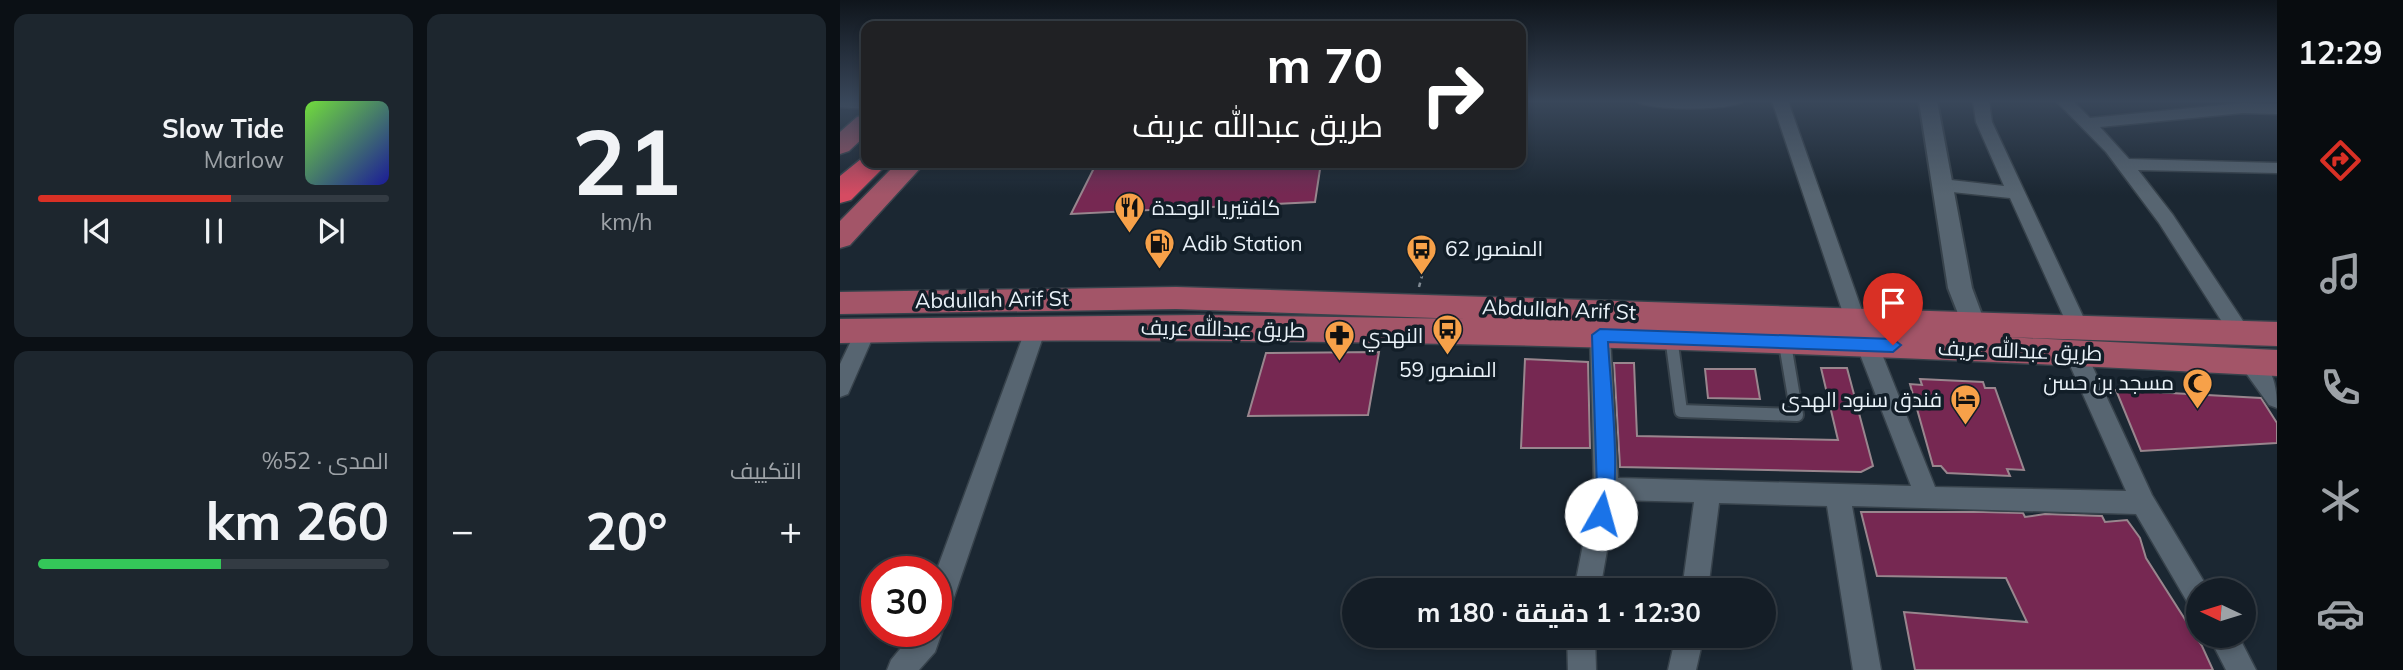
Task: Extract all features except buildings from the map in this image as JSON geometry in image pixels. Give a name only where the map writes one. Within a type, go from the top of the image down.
[{"type":"highway","points":[[840,169],[861,150]]},
{"type":"highway","points":[[840,193],[868,168]]},
{"type":"main road","points":[[840,146],[855,132]]},
{"type":"main road","points":[[840,238],[907,168]]},
{"type":"main road","points":[[840,292],[859,321]]},
{"type":"main road","name":"Abdullah Arif St","points":[[840,303],[859,321],[1177,298],[1861,332],[1973,323],[2071,335]]},
{"type":"main road","name":"طريق عبدالله عريف","points":[[859,321],[1036,328],[1600,335],[1785,341],[1861,332],[2071,335],[2256,353]]},
{"type":"main road","points":[[2256,353],[2277,334]]},
{"type":"street","points":[[1791,132],[1861,332],[1927,497]]},
{"type":"street","points":[[1933,132],[1960,288],[1973,323]]},
{"type":"street","points":[[1989,132],[2143,503],[2187,578]]},
{"type":"street","points":[[2095,132],[2124,164],[2166,219],[2256,353],[2277,400]]},
{"type":"street","points":[[2124,164],[2277,168]]},
{"type":"street","points":[[1942,185],[2016,193]]},
{"type":"street","points":[[840,388],[859,321]]},
{"type":"street","points":[[952,564],[1036,328]]},
{"type":"street","points":[[1589,578],[1606,489],[1600,335]]},
{"type":"street","points":[[1606,489],[2143,503]]},
{"type":"street","points":[[1697,578],[1708,492]]},
{"type":"street","points":[[1839,495],[1867,670]]},
{"type":"street","points":[[901,670],[921,647]]},
{"type":"street","points":[[1581,648],[1582,670]]},
{"type":"street","points":[[1682,670],[1687,648]]},
{"type":"street","points":[[2229,648],[2242,670]]},
{"type":"lane","points":[[1671,337],[1681,411],[1797,415],[1785,341]]},
{"type":"place","name":"كافتيريا الوحدة","points":[[1129,235]]},
{"type":"place","name":"Adib Station","points":[[1159,271]]},
{"type":"place","name":"المنصور 62","points":[[1422,276]]},
{"type":"place","name":"المنصور 59","points":[[1448,357]]},
{"type":"place","name":"النهدي","points":[[1339,363]]},
{"type":"place","name":"مسجد بن حسن","points":[[2197,410]]},
{"type":"place","name":"فندق سنود الهدى","points":[[1965,427]]},
{"type":"route","points":[[1601,514],[1606,489],[1600,335],[1893,345]]}]
